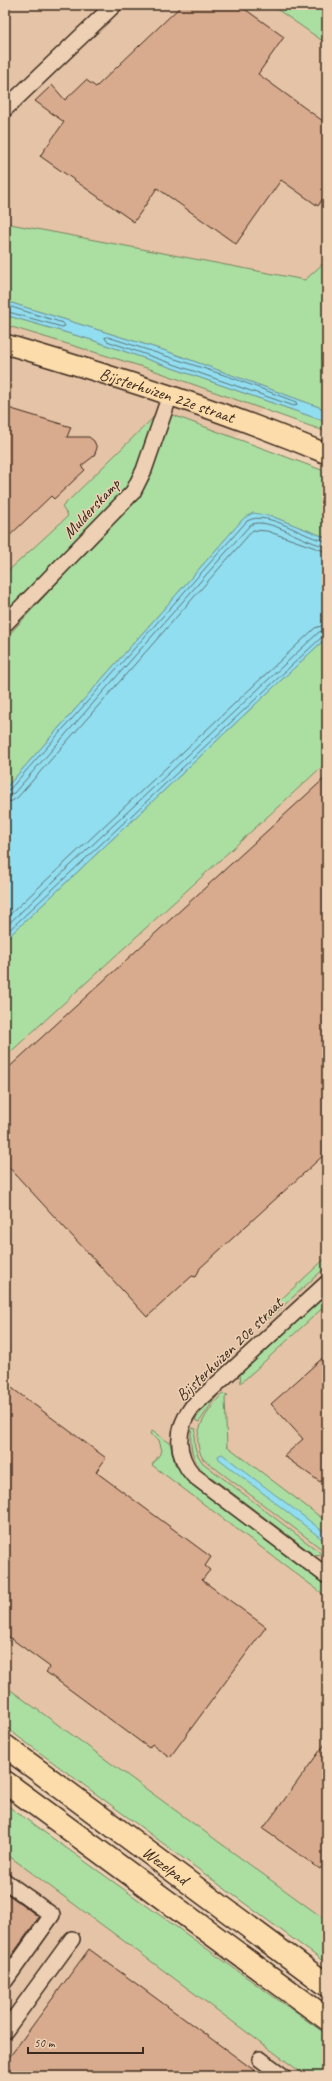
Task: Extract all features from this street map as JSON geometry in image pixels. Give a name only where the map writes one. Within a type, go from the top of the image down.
[{"type":"highway","name":"Wezelpad","points":[[5,1746],[327,1985]]},
{"type":"highway","name":"Wezelpad","points":[[5,1782],[327,2019]]},
{"type":"main road","name":"Bijsterhuizen 22e straat","points":[[5,344],[170,395],[327,454]]},
{"type":"street","points":[[5,109],[114,5]]},
{"type":"street","name":"Mulderskamp","points":[[5,624],[133,492],[144,470],[170,395]]},
{"type":"street","name":"Bijsterhuizen 20e straat","points":[[327,1283],[192,1407],[182,1423],[179,1443],[183,1460],[193,1475],[327,1576]]},
{"type":"street","points":[[5,1881],[52,1915],[5,1981]]},
{"type":"street","points":[[5,2030],[72,1939]]},
{"type":"street","points":[[260,2059],[283,2076]]},
{"type":"shaded area","points":[[5,5],[327,5],[327,395],[290,381],[5,674]]},
{"type":"shaded area","points":[[327,762],[327,1944],[5,1697],[5,1057]]},
{"type":"shaded area","points":[[5,1836],[319,2076],[5,2076]]},
{"type":"green space","points":[[271,5],[327,5],[327,44]]},
{"type":"green space","points":[[5,223],[305,280],[327,260],[327,410],[166,351],[5,301]]},
{"type":"green space","points":[[5,315],[92,340],[327,422],[327,432],[150,369],[5,325]]},
{"type":"green space","points":[[158,413],[136,479],[5,617],[5,574],[68,516],[62,507]]},
{"type":"green space","points":[[170,414],[327,472],[327,538],[271,516],[244,518],[5,789],[5,639],[131,502]]},
{"type":"green space","points":[[327,637],[327,762],[5,1057],[5,940]]},
{"type":"green space","points":[[327,1257],[327,1266],[270,1318],[262,1317]]},
{"type":"green space","points":[[327,1294],[327,1304],[241,1383],[240,1374]]},
{"type":"green space","points":[[219,1393],[199,1422],[195,1420],[203,1409]]},
{"type":"green space","points":[[222,1394],[228,1395],[225,1398],[227,1446],[327,1522],[327,1553],[203,1459],[199,1450],[198,1441],[201,1424],[205,1416]]},
{"type":"green space","points":[[192,1428],[196,1429],[194,1438],[195,1447],[203,1463],[322,1554],[314,1555],[202,1470],[193,1455],[191,1445]]},
{"type":"green space","points":[[152,1431],[170,1443],[175,1464],[189,1482],[327,1586],[327,1597],[152,1465],[162,1451],[159,1440],[150,1434]]},
{"type":"green space","points":[[5,1686],[327,1921],[327,1964],[5,1727]]},
{"type":"green space","points":[[5,1804],[327,2035],[327,2076],[306,2076],[5,1853]]},
{"type":"water","points":[[5,301],[166,351],[327,410],[327,422],[92,340],[5,315]]},
{"type":"water","points":[[253,513],[271,516],[327,538],[327,637],[5,940],[5,789],[244,518]]},
{"type":"water","points":[[222,1454],[324,1532],[327,1537],[322,1539],[219,1459],[218,1456]]},
{"type":"building","points":[[182,5],[239,5],[284,37],[258,74],[327,124],[327,192],[318,206],[281,180],[236,244],[157,188],[134,222],[40,156],[64,122],[35,101],[52,85],[65,100],[86,80],[96,87]]},
{"type":"building","points":[[5,407],[71,427],[67,437],[89,437],[94,441],[97,448],[94,456],[81,466],[85,470],[54,499],[51,496],[5,540]]},
{"type":"building","points":[[327,776],[327,1152],[200,1268],[196,1277],[192,1276],[147,1317],[5,1163],[5,1071]]},
{"type":"building","points":[[327,1354],[327,1476],[320,1482],[284,1456],[303,1439],[271,1404]]},
{"type":"building","points":[[5,1383],[106,1458],[96,1472],[211,1557],[205,1566],[210,1570],[202,1580],[266,1627],[170,1757],[152,1744],[149,1748],[46,1672],[50,1667],[5,1634]]},
{"type":"building","points":[[327,1741],[327,1860],[320,1869],[263,1829]]},
{"type":"building","points":[[5,1892],[39,1917],[5,1965]]},
{"type":"building","points":[[89,1949],[262,2076],[5,2076],[5,2063]]}]
